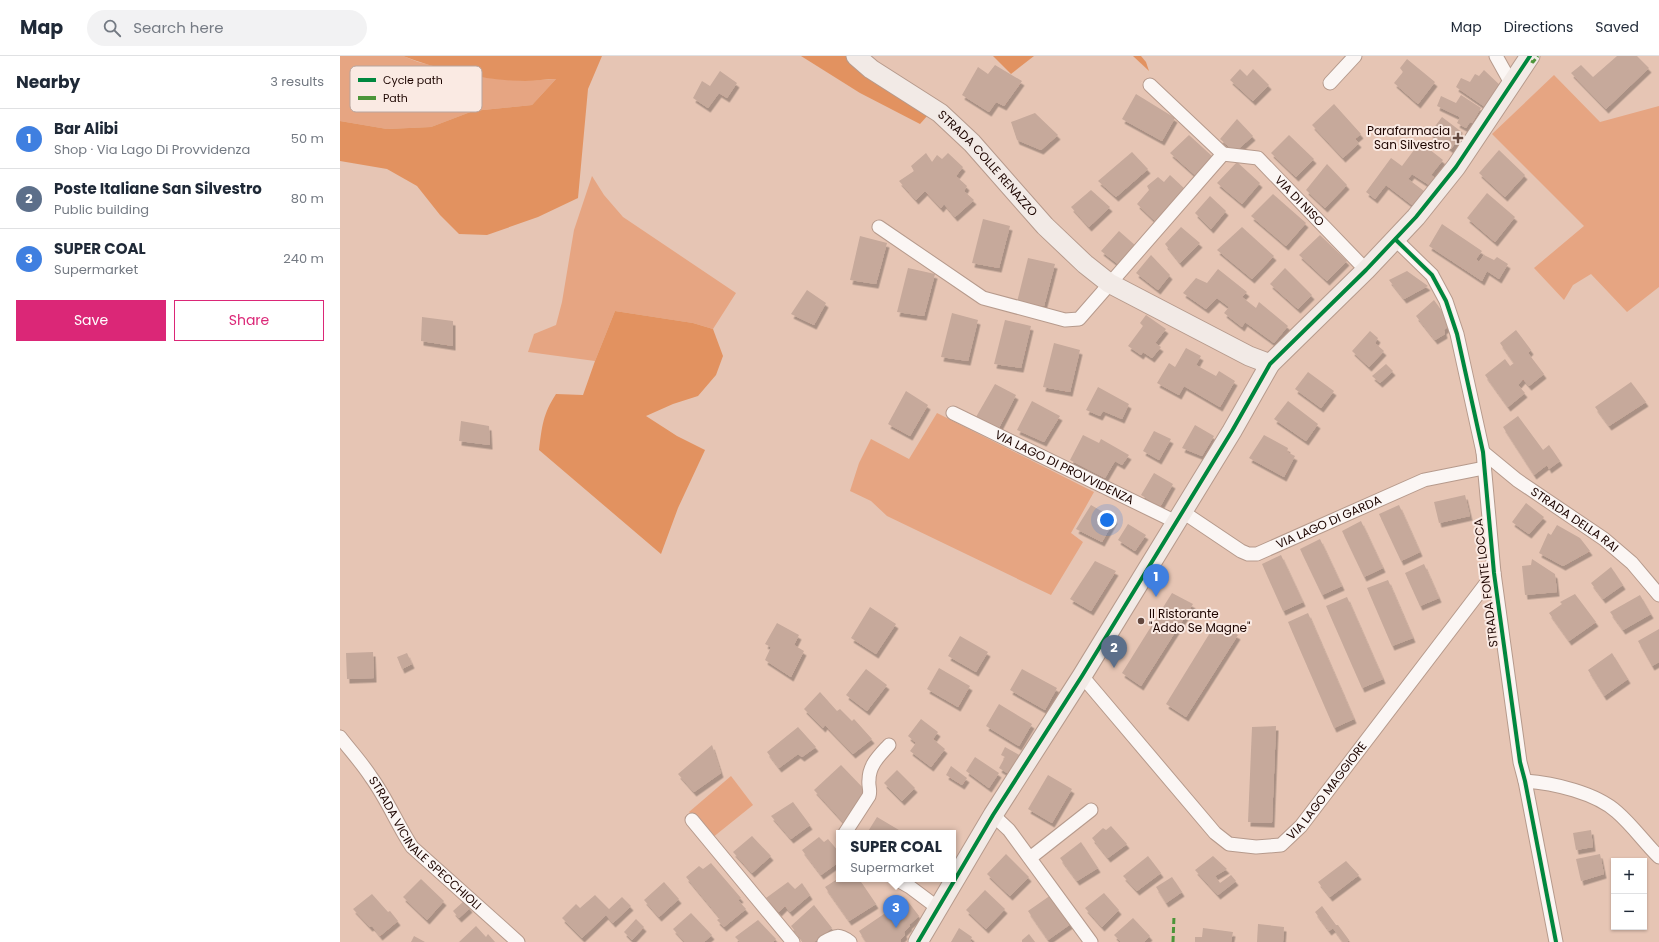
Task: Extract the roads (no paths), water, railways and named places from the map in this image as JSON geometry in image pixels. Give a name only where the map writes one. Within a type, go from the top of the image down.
[{"type":"street","name":"STRADA COLLE RENAZZO","points":[[856,56],[871,69],[940,113],[972,143],[1045,226],[1085,264],[1109,283],[1249,356],[1270,364]]},
{"type":"street","points":[[1330,82],[1355,56]]},
{"type":"street","points":[[1496,56],[1510,83]]},
{"type":"street","points":[[956,878],[993,815],[1082,676],[1232,431],[1270,364],[1396,240],[1437,192],[1510,83],[1533,58]]},
{"type":"street","points":[[879,227],[983,298],[1065,320],[1079,319],[1223,154],[1150,85]]},
{"type":"street","name":"VIA DI NISO","points":[[1223,154],[1258,158],[1366,270]]},
{"type":"street","name":"STRADA FONTE LOCCA","points":[[1396,240],[1432,275],[1446,301],[1458,334],[1483,452],[1494,572],[1520,762],[1526,782],[1556,942]]},
{"type":"street","name":"VIA LAGO DI PROVVIDENZA","points":[[953,414],[1179,517]]},
{"type":"street","name":"STRADA DELLA RAI","points":[[1483,452],[1517,480],[1604,539],[1632,563],[1659,595]]},
{"type":"street","name":"VIA LAGO DI GARDA","points":[[1179,517],[1241,551],[1248,554],[1256,554],[1424,480],[1484,468]]},
{"type":"street","name":"VIA LAGO MAGGIORE","points":[[1082,676],[1215,833],[1229,844],[1256,847],[1281,845],[1301,826],[1494,572]]},
{"type":"street","name":"STRADA VICINALE SPECCHIOLI","points":[[340,737],[371,776],[387,802],[399,828],[412,847],[518,942]]},
{"type":"street","points":[[847,830],[869,796],[871,790],[869,781],[874,761],[889,745]]},
{"type":"street","points":[[1526,782],[1544,783],[1596,798],[1617,812],[1659,857]]},
{"type":"street","points":[[1030,858],[1091,810]]},
{"type":"street","points":[[993,815],[1009,830],[1091,942]]},
{"type":"street","points":[[692,820],[793,942]]},
{"type":"street","points":[[901,882],[938,908]]},
{"type":"street","points":[[918,942],[953,882]]},
{"type":"street","points":[[824,942],[834,936],[843,936],[850,942]]},
{"type":"place","name":"Parafarmacia San Silvestro","points":[[1458,138]]},
{"type":"place","name":"Bar Alibi","points":[[1156,597]]},
{"type":"place","name":"Il Ristorante \"Addo Se Magne\"","points":[[1141,621]]},
{"type":"place","name":"Poste Italiane San Silvestro","points":[[1114,668]]},
{"type":"place","name":"SUPER COAL","points":[[896,928]]}]
